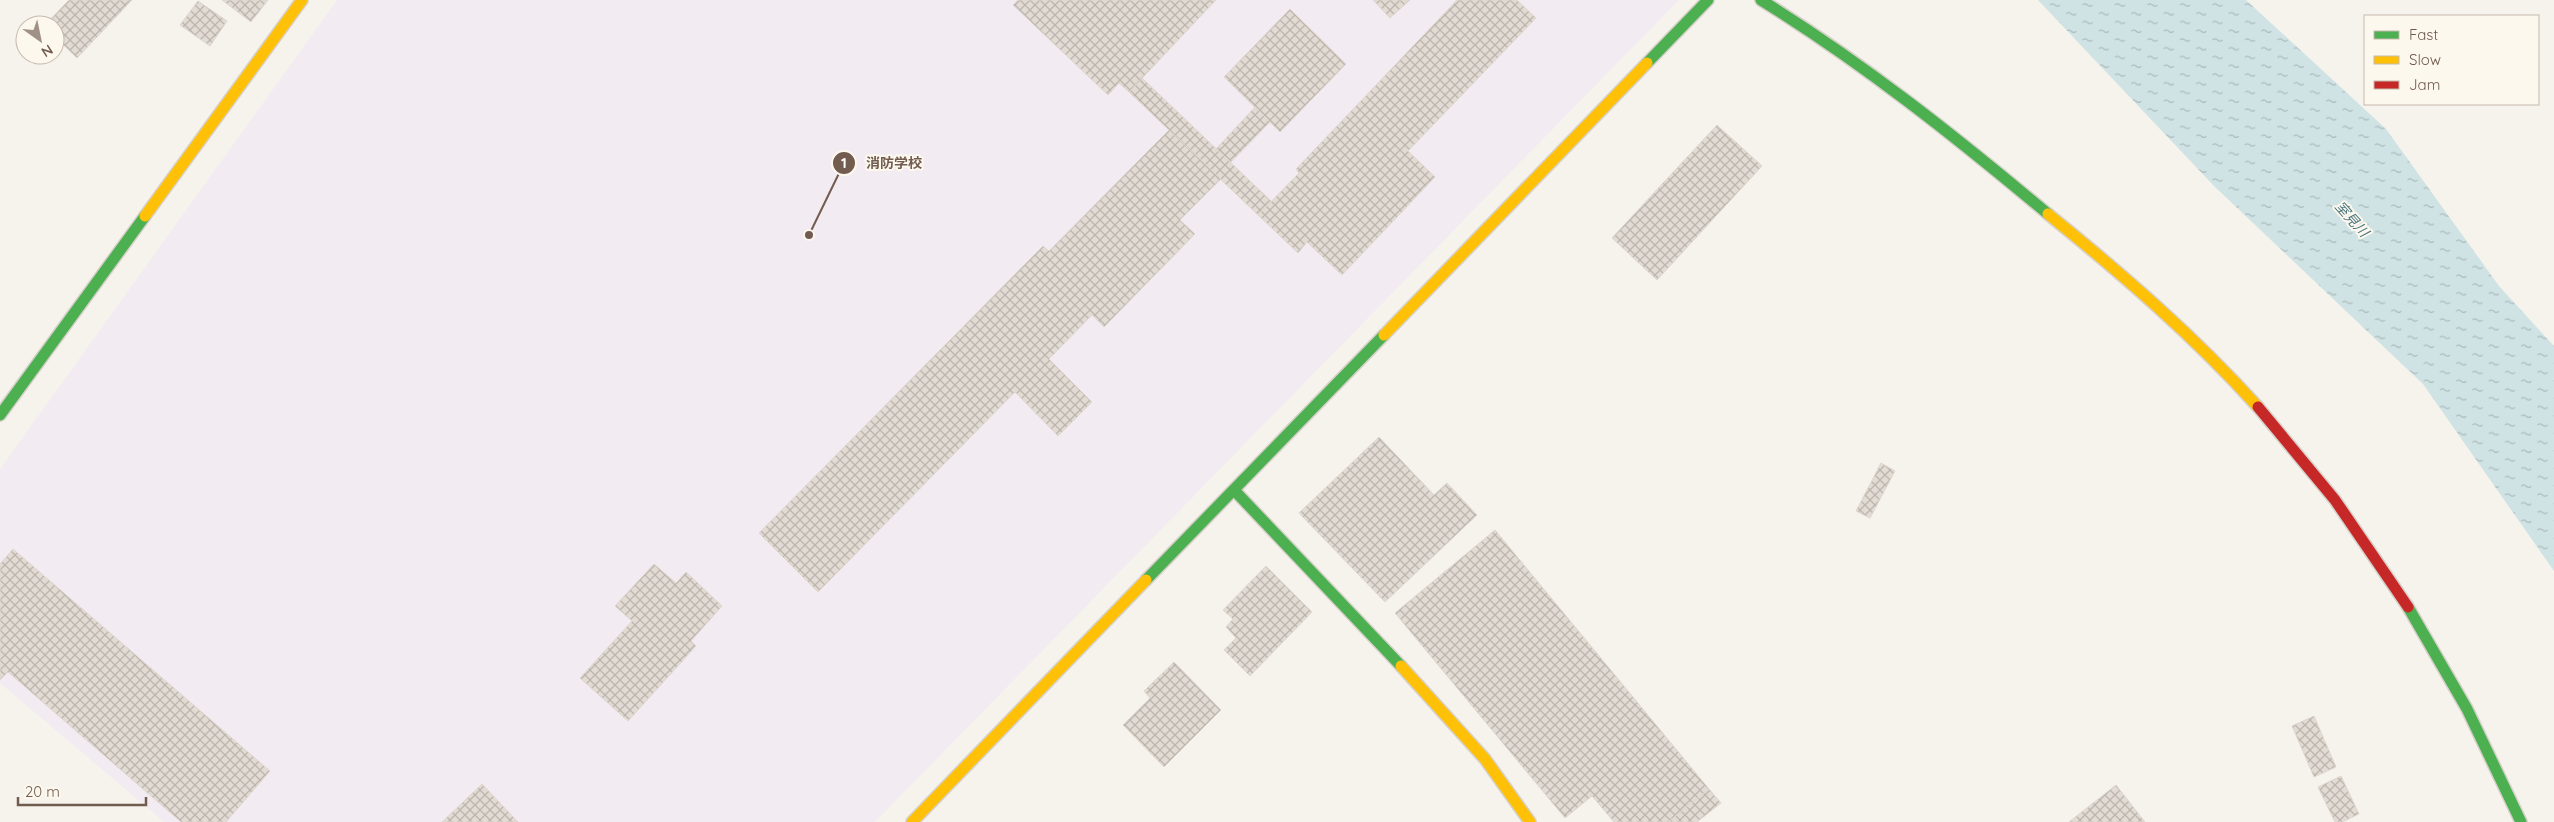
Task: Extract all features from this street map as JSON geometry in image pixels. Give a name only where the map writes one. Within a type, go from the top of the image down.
[{"type":"street","points":[[0,415],[302,0]]},
{"type":"street","points":[[912,822],[1708,0]]},
{"type":"street","points":[[1761,0],[1799,22],[1971,149],[2122,274],[2240,388],[2340,509],[2392,584],[2468,711],[2521,822]]},
{"type":"street","points":[[1234,490],[1350,610],[1485,760],[1530,822]]},
{"type":"shaded area","points":[[337,0],[1679,0],[875,822],[164,822],[0,683],[0,469]]},
{"type":"water","name":"室見川","points":[[2038,0],[2246,0],[2386,129],[2499,286],[2554,346],[2554,571],[2423,384],[2214,186]]},
{"type":"building","points":[[69,0],[132,0],[77,58],[65,47],[65,15],[55,15]]},
{"type":"building","points":[[222,0],[268,0],[251,22]]},
{"type":"building","points":[[1018,0],[1216,0],[1129,92],[1119,83],[1108,95],[1013,5]]},
{"type":"building","points":[[1373,0],[1410,0],[1390,18]]},
{"type":"building","points":[[1457,0],[1517,0],[1536,18],[1408,151],[1435,177],[1342,275],[1307,242],[1298,253],[1258,215],[1299,173],[1296,169]]},
{"type":"building","points":[[198,1],[227,21],[210,46],[180,25]]},
{"type":"building","points":[[1290,9],[1346,64],[1280,132],[1224,77]]},
{"type":"building","points":[[1142,78],[1271,201],[1258,215],[1129,92]]},
{"type":"building","points":[[1255,107],[1270,122],[1231,162],[1216,149]]},
{"type":"building","points":[[1717,125],[1762,166],[1657,280],[1612,238]]},
{"type":"building","points":[[1169,130],[1221,179],[1180,220],[1195,234],[1104,327],[1092,315],[1049,359],[1092,402],[1058,436],[1015,392],[818,592],[759,533],[1043,246],[1049,251]]},
{"type":"building","points":[[1379,437],[1434,495],[1447,483],[1477,515],[1385,602],[1299,513]]},
{"type":"building","points":[[1881,463],[1895,471],[1870,518],[1856,511]]},
{"type":"building","points":[[1495,530],[1709,789],[1668,822],[1614,822],[1592,796],[1565,818],[1395,613]]},
{"type":"building","points":[[13,549],[270,771],[226,822],[181,822],[8,672],[0,680],[0,564]]},
{"type":"building","points":[[654,564],[676,583],[686,572],[722,606],[691,641],[696,646],[628,721],[580,678],[632,621],[615,606]]},
{"type":"building","points":[[1266,566],[1312,612],[1250,676],[1224,650],[1236,638],[1226,627],[1233,619],[1223,610]]},
{"type":"building","points":[[1174,662],[1221,710],[1164,767],[1123,725],[1150,698],[1144,691]]},
{"type":"building","points":[[2314,716],[2336,767],[2314,777],[2292,726]]},
{"type":"building","points":[[2341,776],[2359,814],[2342,822],[2335,822],[2318,787]]},
{"type":"building","points":[[482,784],[518,822],[442,822]]},
{"type":"building","points":[[2116,785],[2145,822],[2069,822]]},
{"type":"building","points":[[1709,789],[1721,803],[1697,822],[1668,822]]},
{"type":"traffic: fast","points":[[1647,63],[1708,0]]},
{"type":"traffic: fast","points":[[1761,0],[1872,75],[1979,157],[2048,214]]},
{"type":"traffic: fast","points":[[0,415],[145,216]]},
{"type":"traffic: fast","points":[[1146,580],[1384,335]]},
{"type":"traffic: fast","points":[[1234,490],[1401,666]]},
{"type":"traffic: fast","points":[[2408,607],[2467,709],[2521,822]]},
{"type":"traffic: slow","points":[[145,216],[302,0]]},
{"type":"traffic: slow","points":[[1384,335],[1647,63]]},
{"type":"traffic: slow","points":[[2048,214],[2157,306],[2209,355],[2258,407]]},
{"type":"traffic: slow","points":[[912,822],[1146,580]]},
{"type":"traffic: slow","points":[[1401,666],[1485,759],[1530,822]]},
{"type":"traffic: jam","points":[[2258,407],[2335,500],[2408,607]]},
{"type":"place","name":"消防学校","points":[[809,235]]}]
